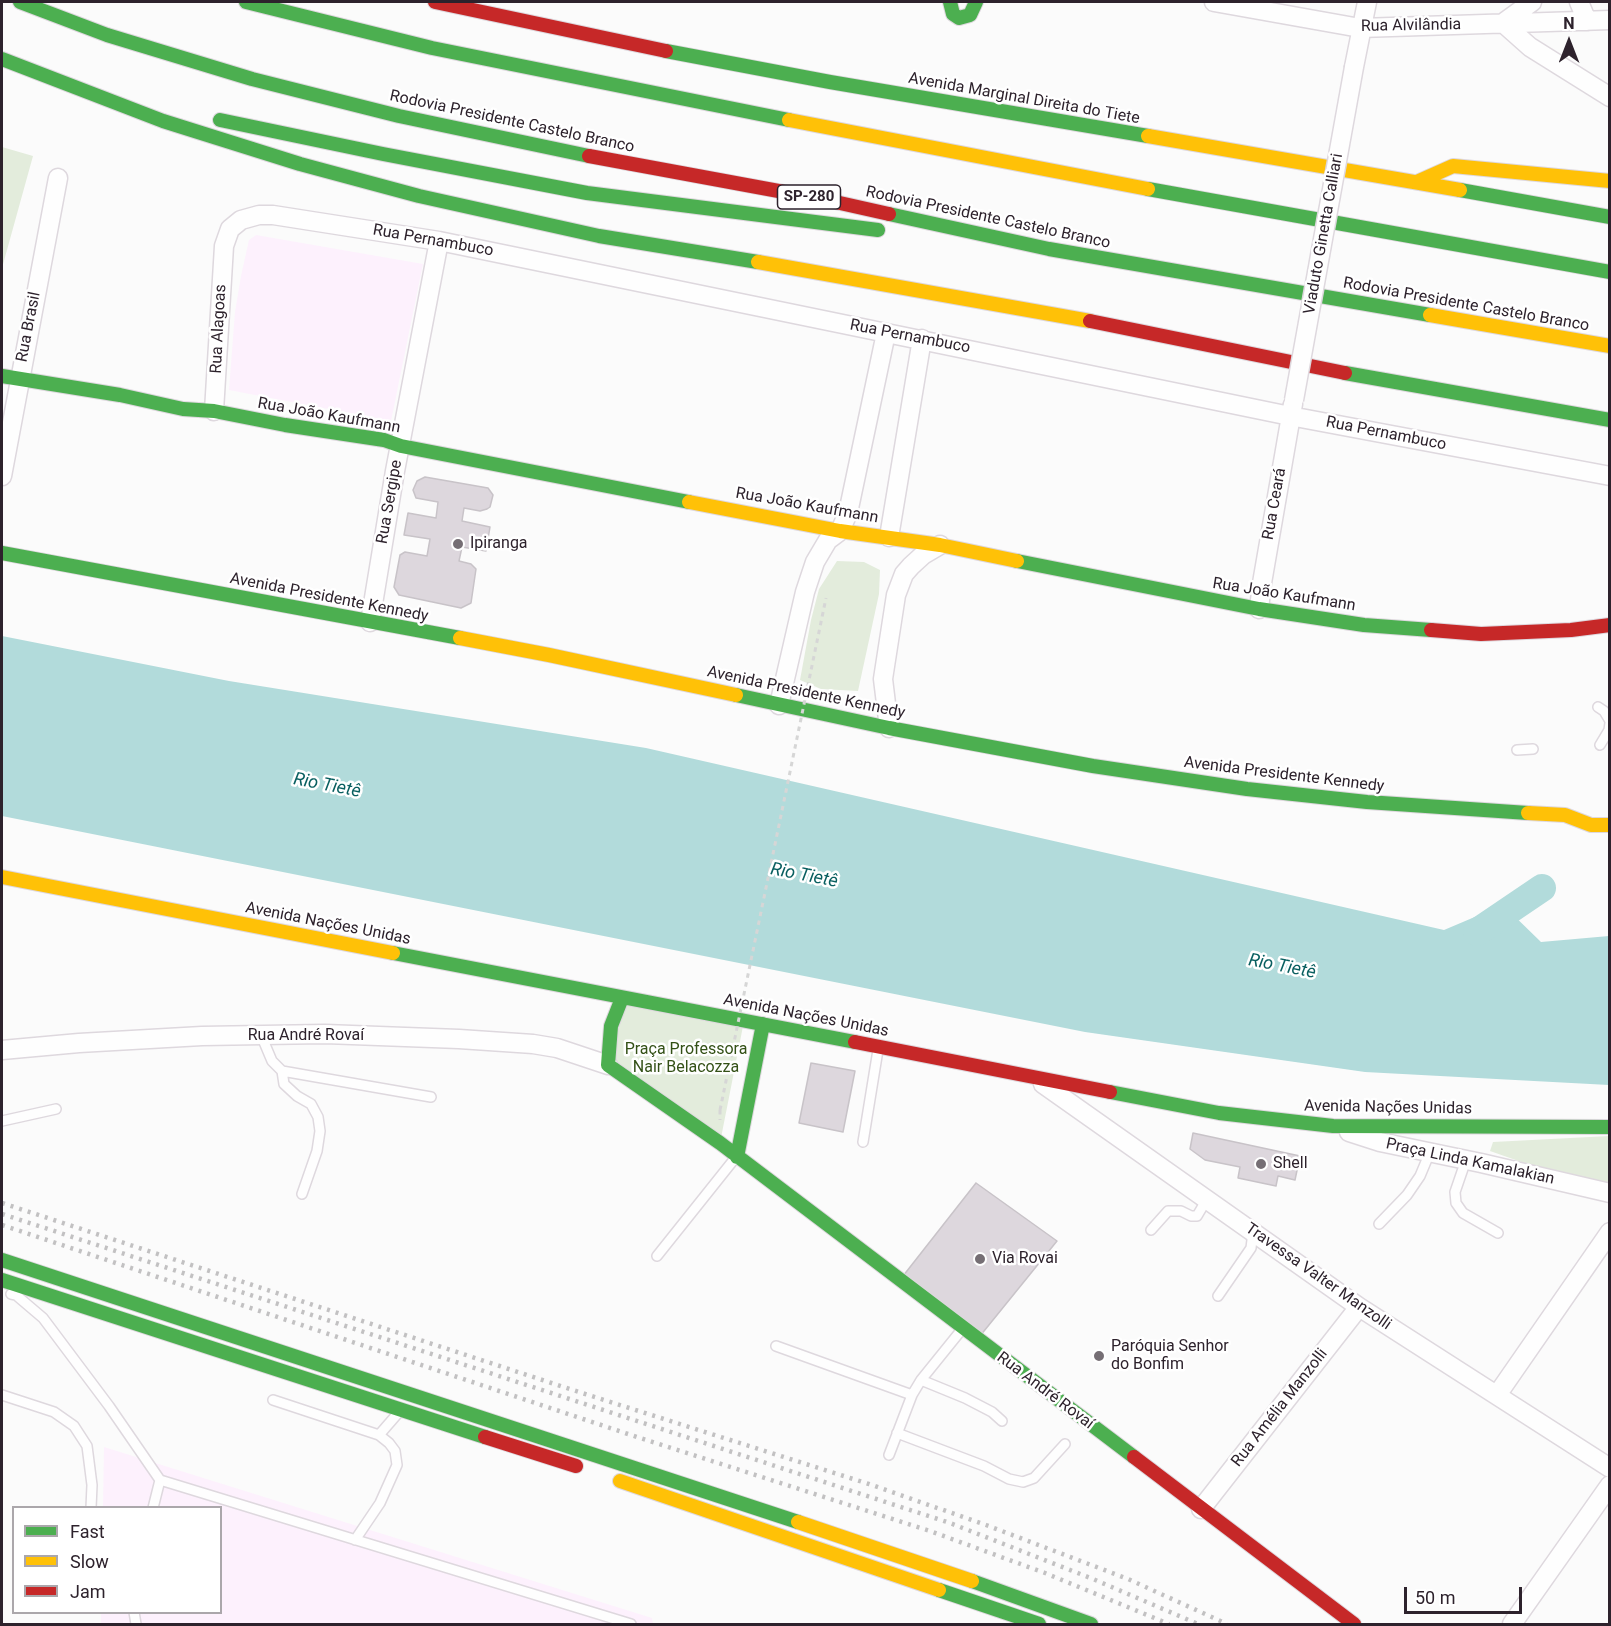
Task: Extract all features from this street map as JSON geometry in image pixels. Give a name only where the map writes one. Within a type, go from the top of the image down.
[{"type":"main road","name":"Rodovia Presidente Castelo Branco","points":[[20,2],[118,39],[252,79],[399,116],[585,155],[822,200],[1050,249],[1401,312],[1610,346]]},
{"type":"main road","points":[[246,2],[432,48],[602,83],[1098,179],[1610,272]]},
{"type":"main road","name":"Avenida Marginal Direita do Tiete","points":[[435,2],[617,42],[830,82],[1610,217]]},
{"type":"main road","points":[[950,2],[952,14],[959,18],[970,15],[976,2]]},
{"type":"main road","points":[[2,59],[163,121],[300,164],[419,196],[599,236],[823,272],[1104,323],[1358,376],[1610,420]]},
{"type":"main road","points":[[163,121],[191,117]]},
{"type":"main road","points":[[212,118],[587,193],[896,232]]},
{"type":"main road","points":[[1417,182],[1454,166],[1610,181]]},
{"type":"main road","points":[[919,234],[1050,249]]},
{"type":"main road","name":"Rua João Kaufmann","points":[[11,378],[120,395],[183,409],[214,411],[285,425],[384,440],[400,446],[840,531],[940,545],[1259,609],[1364,625],[1481,634],[1571,630],[1610,625]]},
{"type":"main road","name":"Avenida Presidente Kennedy","points":[[2,553],[549,656],[889,728],[1094,766],[1247,789],[1367,802],[1565,815],[1590,825],[1610,825]]},
{"type":"main road","points":[[1565,815],[1600,811]]},
{"type":"main road","name":"Avenida Nações Unidas","points":[[2,877],[1219,1113],[1333,1126],[1610,1127]]},
{"type":"main road","points":[[608,1065],[611,1026],[622,998]]},
{"type":"main road","points":[[737,1157],[763,1024]]},
{"type":"main road","name":"Rua André Rovaí","points":[[608,1065],[720,1143],[1354,1624]]},
{"type":"main road","points":[[2,1260],[741,1502],[1091,1624]]},
{"type":"main road","points":[[2,1280],[586,1469]]},
{"type":"main road","points":[[608,1477],[1039,1624]]},
{"type":"street","name":"Rua Alvilândia","points":[[1214,2],[1360,28],[1610,20]]},
{"type":"street","name":"Viaduto Ginetta Calliari","points":[[1292,408],[1360,28],[1367,2]]},
{"type":"street","points":[[1532,2],[1503,23],[1530,47],[1610,97]]},
{"type":"street","points":[[1579,2],[1587,21]]},
{"type":"street","name":"Rua Brasil","points":[[2,476],[11,378],[58,178]]},
{"type":"street","name":"Rua Pernambuco","points":[[224,246],[230,229],[241,220],[259,215],[273,215],[439,241],[886,333],[1292,408],[1610,476]]},
{"type":"street","name":"Rua Sergipe","points":[[370,622],[400,446],[439,241]]},
{"type":"street","name":"Rua Alagoas","points":[[214,411],[224,246]]},
{"type":"street","points":[[779,705],[804,592],[823,547],[840,531],[848,513],[886,333]]},
{"type":"street","points":[[889,537],[922,339]]},
{"type":"street","name":"Rua Ceará","points":[[1259,609],[1292,408]]},
{"type":"street","points":[[889,728],[883,665],[896,595],[904,574],[911,566],[923,555],[940,545]]},
{"type":"street","name":"Rua André Rovaí","points":[[2,1050],[79,1043],[261,1035],[336,1035],[522,1043],[557,1048],[608,1065]]},
{"type":"street","name":"Travessa Valter Manzolli","points":[[1033,1077],[1359,1307],[1610,1468]]},
{"type":"street","name":"Praça Linda Kamalakian","points":[[1333,1126],[1380,1142],[1610,1193]]},
{"type":"street","points":[[1497,1395],[1610,1232]]},
{"type":"street","name":"Rua Amélia Manzolli","points":[[1201,1509],[1359,1307]]},
{"type":"street","points":[[1512,1624],[1610,1485]]},
{"type":"lane","points":[[1598,707],[1604,711],[1610,722],[1609,730],[1600,745]]},
{"type":"lane","points":[[1517,750],[1533,749]]},
{"type":"lane","points":[[261,1035],[272,1061],[282,1071],[431,1097]]},
{"type":"lane","points":[[863,1142],[879,1047]]},
{"type":"lane","points":[[282,1071],[284,1084],[297,1096],[311,1104],[318,1117],[320,1131],[317,1151],[302,1194]]},
{"type":"lane","points":[[2,1121],[56,1108]]},
{"type":"lane","points":[[1379,1224],[1407,1195],[1420,1176],[1430,1152]]},
{"type":"lane","points":[[657,1256],[737,1157]]},
{"type":"lane","points":[[1466,1160],[1455,1192],[1456,1203],[1463,1213],[1498,1233]]},
{"type":"lane","points":[[1151,1230],[1168,1211],[1181,1211],[1197,1216],[1206,1199]]},
{"type":"lane","points":[[1218,1296],[1251,1248],[1253,1232]]},
{"type":"lane","points":[[2,1291],[16,1295],[43,1318],[109,1406],[160,1480],[631,1624]]},
{"type":"lane","points":[[889,1455],[912,1395],[921,1380],[963,1328]]},
{"type":"lane","points":[[776,1346],[912,1395]]},
{"type":"lane","points":[[921,1380],[965,1398],[1002,1421]]},
{"type":"lane","points":[[2,1395],[54,1412],[74,1426],[87,1446],[92,1485],[91,1506]]},
{"type":"lane","points":[[273,1400],[379,1435],[395,1452],[397,1466],[380,1503],[355,1540]]},
{"type":"lane","points":[[379,1435],[401,1410]]},
{"type":"lane","points":[[897,1433],[984,1466],[1009,1479],[1023,1482],[1034,1478],[1065,1444]]},
{"type":"lane","points":[[154,1506],[160,1480]]},
{"type":"path","points":[[720,1110],[826,598]]},
{"type":"shaded area","points":[[256,235],[423,264],[391,421],[229,390],[235,312],[241,276],[249,240]]},
{"type":"shaded area","points":[[104,1447],[652,1618],[653,1624],[101,1624],[101,1614],[222,1614],[222,1506],[103,1506]]},
{"type":"green space","points":[[2,147],[33,156],[2,268]]},
{"type":"green space","points":[[837,561],[864,562],[880,570],[879,594],[858,691],[821,689],[800,680],[819,589]]},
{"type":"green space","name":"Praça Professora Nair Belacozza","points":[[622,998],[744,1021],[720,1143],[608,1065]]},
{"type":"green space","points":[[1609,1136],[1609,1183],[1567,1178],[1490,1151],[1493,1142]]},
{"type":"water","name":"Rio Tietê","points":[[2,636],[229,681],[646,748],[1444,930],[1503,905],[1541,942],[1609,936],[1609,1085],[1365,1072],[1085,1032],[2,816]]},
{"type":"building","name":"Ipiranga","points":[[425,477],[488,488],[493,495],[490,507],[487,509],[480,511],[464,508],[462,521],[490,527],[486,551],[462,547],[459,561],[471,564],[476,569],[471,603],[461,608],[399,595],[394,587],[400,555],[405,552],[427,556],[430,539],[404,535],[408,513],[436,518],[438,502],[416,498],[413,490],[417,481]]},
{"type":"building","points":[[811,1063],[855,1071],[843,1132],[799,1123]]},
{"type":"building","name":"Shell","points":[[1193,1133],[1300,1156],[1295,1180],[1278,1176],[1276,1186],[1238,1178],[1240,1167],[1205,1160],[1190,1149]]},
{"type":"building","name":"Via Rovai","points":[[976,1183],[1057,1241],[980,1336],[903,1276]]},
{"type":"waterway","points":[[1477,932],[1542,888]]},
{"type":"railway","points":[[2,1203],[582,1393],[869,1484],[1128,1579],[1227,1624]]},
{"type":"railway","points":[[2,1214],[950,1523],[1093,1579],[1198,1624]]},
{"type":"railway","points":[[2,1225],[640,1438],[930,1531],[1045,1573],[1169,1624]]},
{"type":"traffic: fast","points":[[20,2],[107,35],[252,79],[399,116],[589,156]]},
{"type":"traffic: fast","points":[[246,2],[432,48],[789,120]]},
{"type":"traffic: fast","points":[[950,2],[953,14],[959,18],[970,15],[976,2]]},
{"type":"traffic: fast","points":[[666,51],[830,82],[1148,136]]},
{"type":"traffic: fast","points":[[2,59],[163,121],[300,164],[419,196],[599,236],[758,262]]},
{"type":"traffic: fast","points":[[220,120],[587,193],[878,230]]},
{"type":"traffic: fast","points":[[1148,189],[1610,272]]},
{"type":"traffic: fast","points":[[1460,190],[1610,217]]},
{"type":"traffic: fast","points":[[889,214],[1049,249],[1430,315]]},
{"type":"traffic: fast","points":[[1345,373],[1610,420]]},
{"type":"traffic: fast","points":[[2,376],[120,395],[183,409],[214,411],[285,425],[384,440],[401,446],[689,502]]},
{"type":"traffic: fast","points":[[2,553],[460,638]]},
{"type":"traffic: fast","points":[[1017,561],[1259,609],[1364,625],[1431,630]]},
{"type":"traffic: fast","points":[[736,695],[889,728],[1093,766],[1247,789],[1367,802],[1528,813]]},
{"type":"traffic: fast","points":[[393,953],[855,1042]]},
{"type":"traffic: fast","points":[[622,998],[611,1026],[608,1065],[720,1143],[1134,1457]]},
{"type":"traffic: fast","points":[[737,1157],[763,1024]]},
{"type":"traffic: fast","points":[[1110,1092],[1219,1113],[1333,1126],[1610,1127]]},
{"type":"traffic: fast","points":[[2,1260],[798,1522]]},
{"type":"traffic: fast","points":[[2,1280],[485,1437]]},
{"type":"traffic: fast","points":[[972,1581],[1091,1624]]},
{"type":"traffic: fast","points":[[939,1590],[1039,1624]]},
{"type":"traffic: slow","points":[[789,120],[1148,189]]},
{"type":"traffic: slow","points":[[1148,136],[1460,190]]},
{"type":"traffic: slow","points":[[1417,182],[1453,166],[1610,181]]},
{"type":"traffic: slow","points":[[758,262],[1090,321]]},
{"type":"traffic: slow","points":[[1430,315],[1610,346]]},
{"type":"traffic: slow","points":[[689,502],[840,531],[940,545],[1017,561]]},
{"type":"traffic: slow","points":[[460,638],[736,695]]},
{"type":"traffic: slow","points":[[1528,813],[1565,815],[1591,825],[1610,825]]},
{"type":"traffic: slow","points":[[2,877],[393,953]]},
{"type":"traffic: slow","points":[[620,1481],[939,1590]]},
{"type":"traffic: slow","points":[[798,1522],[972,1581]]},
{"type":"traffic: jam","points":[[435,2],[666,51]]},
{"type":"traffic: jam","points":[[589,156],[822,199],[889,214]]},
{"type":"traffic: jam","points":[[1090,321],[1345,373]]},
{"type":"traffic: jam","points":[[1431,630],[1481,634],[1571,630],[1610,625]]},
{"type":"traffic: jam","points":[[855,1042],[1110,1092]]},
{"type":"traffic: jam","points":[[485,1437],[576,1466]]},
{"type":"traffic: jam","points":[[1134,1457],[1354,1624]]},
{"type":"place","name":"Ipiranga","points":[[458,544]]},
{"type":"place","name":"Shell","points":[[1261,1164]]},
{"type":"place","name":"Via Rovai","points":[[980,1259]]},
{"type":"place","name":"Paróquia Senhor do Bonfim","points":[[1099,1356]]}]
